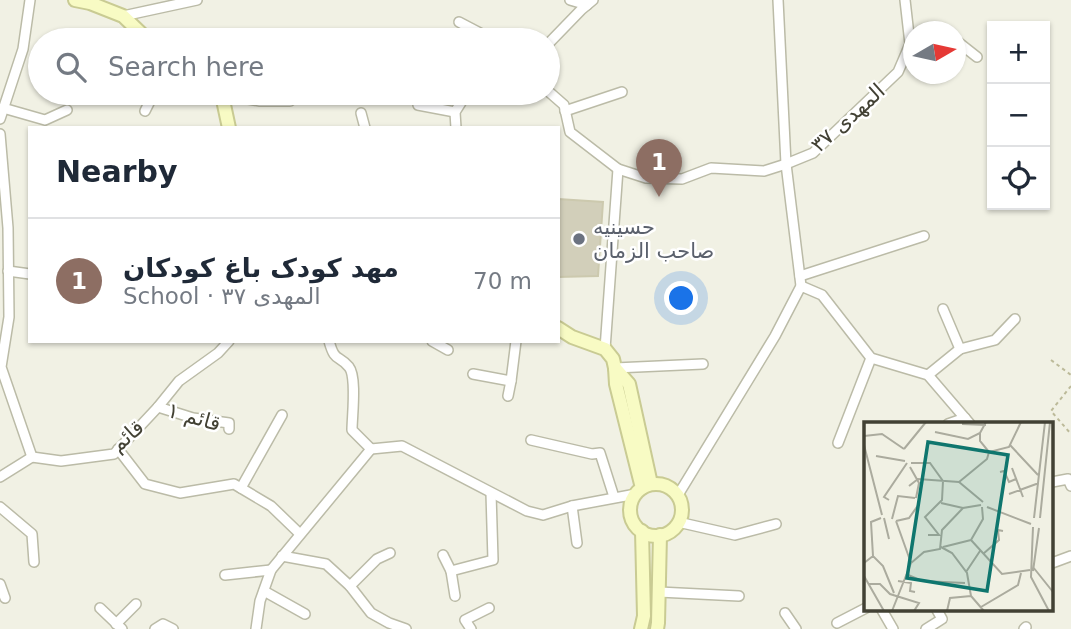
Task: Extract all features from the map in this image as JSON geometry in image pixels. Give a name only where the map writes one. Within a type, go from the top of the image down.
[{"type":"main road","points":[[75,0],[123,16],[136,28]]},
{"type":"main road","points":[[224,105],[229,126]]},
{"type":"main road","points":[[560,329],[572,337],[605,349],[613,359],[615,368],[629,384],[643,489]]},
{"type":"main road","points":[[662,484],[678,495],[682,509],[674,528],[660,535],[650,535],[636,526],[630,510],[632,501],[643,489],[662,484]]},
{"type":"main road","points":[[641,629],[642,531]]},
{"type":"main road","points":[[657,629],[660,535]]},
{"type":"street","points":[[0,119],[23,49],[30,0]]},
{"type":"street","points":[[123,16],[174,2],[197,0]]},
{"type":"street","points":[[570,0],[590,3]]},
{"type":"street","points":[[678,495],[775,337],[801,281],[786,164],[778,0]]},
{"type":"street","name":"المهدی ۳۷","points":[[905,0],[908,21]]},
{"type":"street","points":[[560,32],[590,3]]},
{"type":"street","points":[[459,22],[470,28]]},
{"type":"street","points":[[966,49],[977,57]]},
{"type":"street","name":"المهدی ۳۷","points":[[565,111],[570,132],[618,169],[646,178],[682,179],[711,168],[764,171],[813,153],[898,72],[903,62]]},
{"type":"street","points":[[560,102],[565,111],[622,92]]},
{"type":"street","points":[[145,111],[148,105]]},
{"type":"street","points":[[418,105],[455,111]]},
{"type":"street","points":[[456,126],[455,111],[459,105]]},
{"type":"street","points":[[3,108],[45,120],[67,110]]},
{"type":"street","points":[[361,113],[364,126]]},
{"type":"street","points":[[0,134],[9,317],[1,367],[32,457],[0,477]]},
{"type":"street","points":[[605,349],[618,169]]},
{"type":"street","points":[[801,281],[924,236]]},
{"type":"street","points":[[8,271],[28,274]]},
{"type":"street","points":[[801,281],[822,295],[871,358],[928,375],[968,421]]},
{"type":"street","points":[[943,309],[960,348]]},
{"type":"street","points":[[928,375],[960,348],[995,340],[1015,319]]},
{"type":"street","name":"قائم","points":[[32,457],[61,461],[114,454],[159,407],[179,381],[218,353],[227,343]]},
{"type":"street","points":[[330,343],[333,355],[350,368],[353,377],[352,430],[371,449]]},
{"type":"street","points":[[436,343],[448,350]]},
{"type":"street","points":[[508,396],[516,343]]},
{"type":"street","points":[[838,443],[871,358]]},
{"type":"street","points":[[615,368],[703,364]]},
{"type":"street","points":[[473,374],[511,381]]},
{"type":"street","name":"قائم ۱","points":[[159,407],[192,418],[229,423],[229,429]]},
{"type":"street","points":[[241,488],[282,415]]},
{"type":"street","points":[[531,440],[592,454],[600,453],[614,497]]},
{"type":"street","points":[[256,629],[260,601],[271,570],[371,449],[402,446],[527,511],[543,515],[643,489]]},
{"type":"street","points":[[118,449],[145,484],[180,493],[233,484],[271,506],[300,534]]},
{"type":"street","points":[[451,571],[493,560],[491,493]]},
{"type":"street","points":[[0,506],[32,534],[34,562]]},
{"type":"street","points":[[572,506],[577,543]]},
{"type":"street","points":[[678,522],[735,536],[776,524]]},
{"type":"street","points":[[350,586],[377,559],[390,553]]},
{"type":"street","points":[[443,555],[451,571],[455,596]]},
{"type":"street","points":[[282,556],[326,564],[350,586],[371,613],[406,629]]},
{"type":"street","points":[[1054,562],[1071,556]]},
{"type":"street","points":[[225,575],[271,570]]},
{"type":"street","points":[[0,584],[5,598]]},
{"type":"street","points":[[264,591],[305,614]]},
{"type":"street","points":[[659,592],[739,596]]},
{"type":"street","points":[[100,608],[119,626],[136,604]]},
{"type":"street","points":[[471,629],[465,620],[489,608]]},
{"type":"street","points":[[837,622],[864,608]]},
{"type":"street","points":[[882,612],[893,629]]},
{"type":"street","points":[[926,629],[942,619],[938,612]]},
{"type":"street","points":[[785,613],[796,629]]},
{"type":"street","points":[[155,629],[163,624],[173,629]]},
{"type":"path","points":[[1051,360],[1071,375]]},
{"type":"path","points":[[1071,386],[1051,411],[1071,434]]},
{"type":"building","name":"حسینیه صاحب الزمان","points":[[560,199],[603,202],[598,276],[560,277]]},
{"type":"place","name":"مهد کودک باغ کودکان","points":[[659,197]]},
{"type":"place","name":"حسینیه صاحب الزمان","points":[[579,239]]}]
